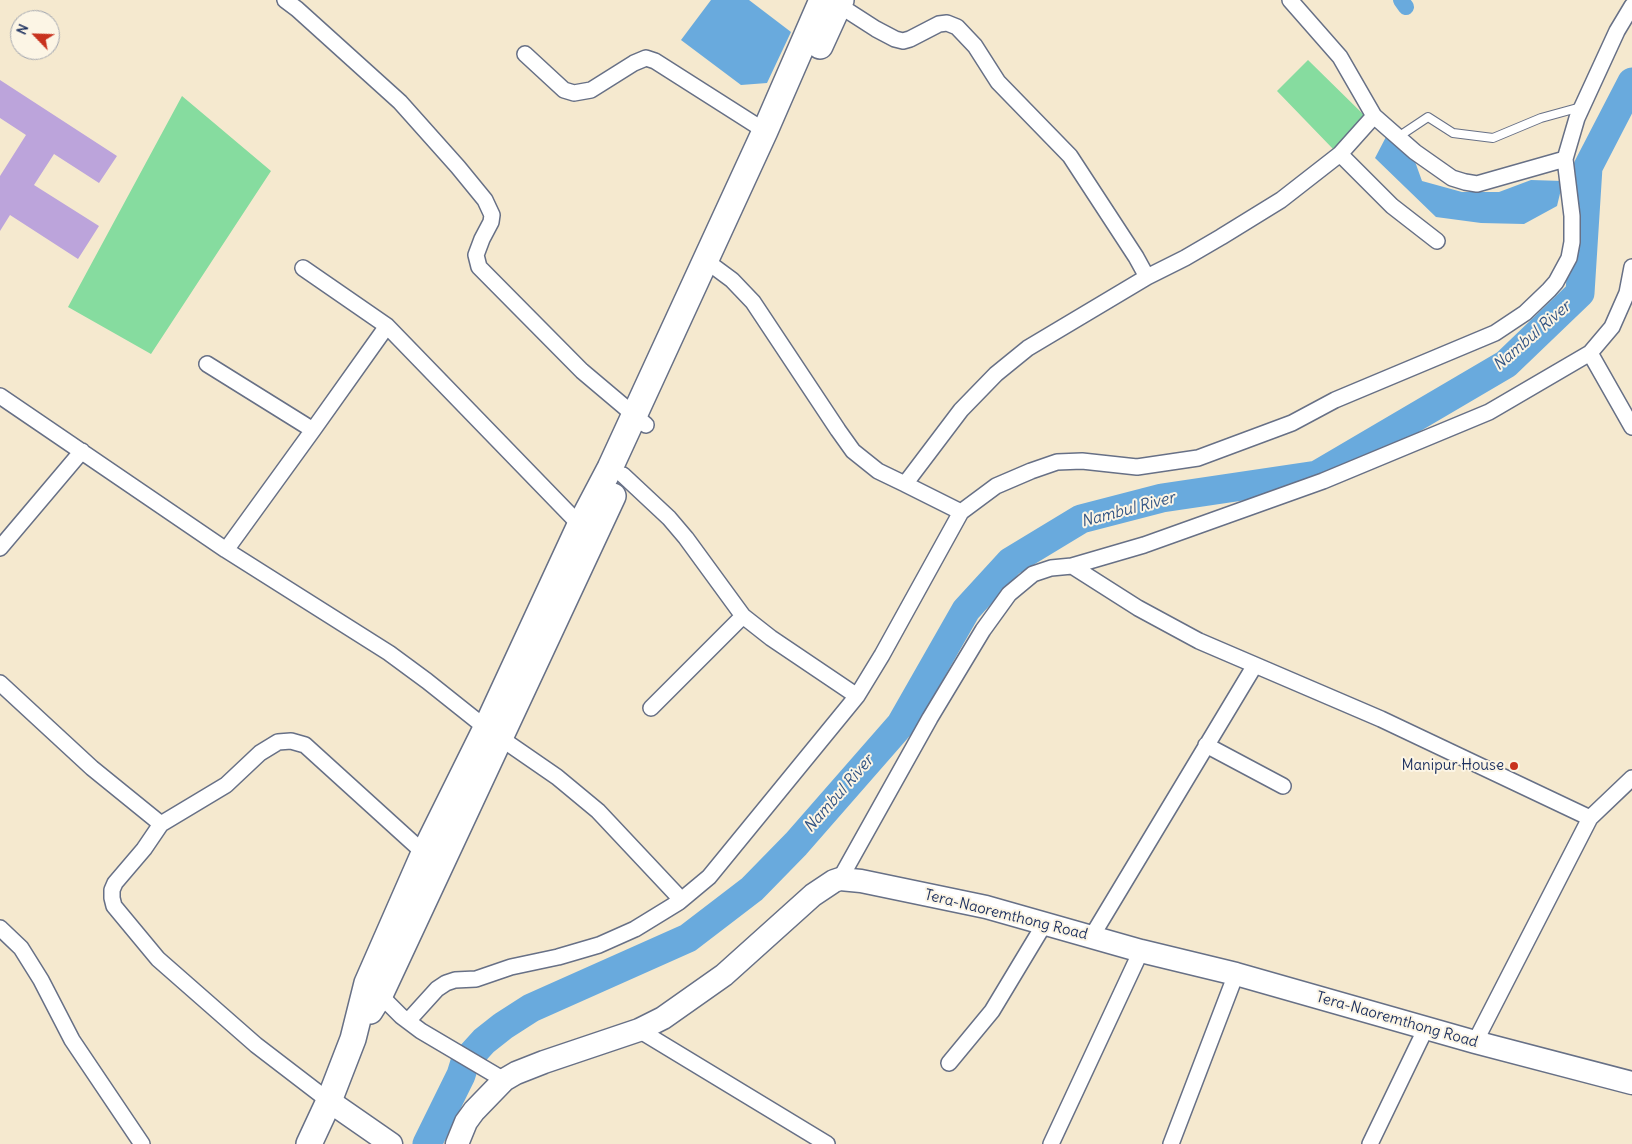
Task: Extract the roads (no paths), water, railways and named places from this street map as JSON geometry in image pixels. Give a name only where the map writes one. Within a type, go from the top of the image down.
[{"type":"main road","points":[[712,265],[764,131],[833,1]]},
{"type":"main road","points":[[374,989],[424,853],[494,733],[580,525],[610,468],[640,419],[833,1]]},
{"type":"main road","points":[[310,1144],[374,989],[494,733],[623,475],[640,419]]},
{"type":"street","points":[[285,0],[400,102],[458,167],[485,200],[492,215],[491,222],[476,256],[479,266],[582,371],[640,419]]},
{"type":"street","points":[[1290,0],[1340,57],[1374,116],[1415,152],[1452,178],[1477,184],[1565,159]]},
{"type":"street","points":[[833,1],[882,32],[903,40],[910,39],[939,24],[947,23],[958,27],[975,46],[998,82],[1070,156],[1136,257],[1146,277]]},
{"type":"street","points":[[408,1021],[446,983],[476,978],[511,967],[599,945],[636,929],[679,902],[709,877],[857,696],[897,629],[961,512],[996,486],[1057,462],[1082,461],[1136,467],[1198,458],[1292,423],[1335,400],[1495,332],[1525,313],[1556,282],[1569,258],[1572,242],[1572,216],[1565,159],[1581,107],[1617,31],[1632,6]]},
{"type":"street","points":[[525,54],[564,90],[574,93],[591,90],[646,58],[656,61],[764,131]]},
{"type":"street","points":[[904,484],[961,410],[996,374],[1028,348],[1146,277],[1185,258],[1281,200],[1340,154],[1374,116]]},
{"type":"street","points":[[1340,154],[1392,206],[1437,241]]},
{"type":"street","points":[[712,265],[732,280],[753,302],[853,451],[878,471],[961,512]]},
{"type":"street","points":[[457,1144],[466,1122],[474,1111],[504,1080],[544,1062],[639,1030],[663,1018],[724,975],[814,895],[840,879],[930,718],[983,630],[1009,594],[1033,574],[1051,568],[1072,566],[1144,545],[1323,481],[1489,412],[1590,353],[1612,326],[1627,294],[1632,267]]},
{"type":"street","points":[[303,268],[387,326],[580,525]]},
{"type":"street","points":[[226,550],[387,326]]},
{"type":"street","points":[[1590,353],[1632,426]]},
{"type":"street","points":[[206,364],[313,430]]},
{"type":"street","points":[[0,396],[226,550],[389,653],[494,733],[557,777],[598,811],[676,894],[679,902]]},
{"type":"street","points":[[0,548],[82,451]]},
{"type":"street","points":[[623,475],[670,518],[743,616],[802,660],[857,696]]},
{"type":"street","points":[[1072,566],[1146,613],[1199,641],[1381,719],[1590,818]]},
{"type":"street","points":[[651,708],[743,616]]},
{"type":"street","points":[[1092,936],[1255,665]]},
{"type":"street","points":[[0,683],[85,762],[160,824]]},
{"type":"street","points":[[385,1139],[256,1045],[165,965],[114,906],[112,898],[115,883],[144,849],[160,824],[226,785],[260,753],[278,742],[291,741],[305,745],[316,753],[424,853]]},
{"type":"street","points":[[1206,745],[1283,786]]},
{"type":"street","points":[[1476,1042],[1590,818],[1632,778]]},
{"type":"street","name":"Tera-Naoremthong Road","points":[[840,879],[862,881],[986,907],[1141,951],[1236,974],[1476,1042],[1632,1083]]},
{"type":"street","points":[[949,1063],[992,1011],[1044,923]]},
{"type":"street","points":[[0,928],[21,948],[41,980],[72,1040],[142,1144]]},
{"type":"street","points":[[1051,1144],[1141,951]]},
{"type":"street","points":[[1171,1144],[1236,974]]},
{"type":"street","points":[[374,989],[421,1032],[504,1080]]},
{"type":"street","points":[[1370,1144],[1426,1028]]},
{"type":"street","points":[[639,1030],[827,1144]]},
{"type":"lane","points":[[1398,137],[1428,117],[1453,133],[1493,138],[1541,118],[1581,107]]},
{"type":"water","points":[[711,0],[749,0],[791,32],[767,83],[741,85],[681,40]]},
{"type":"water","points":[[1387,135],[1413,156],[1422,181],[1462,192],[1499,192],[1531,180],[1563,181],[1557,206],[1524,224],[1481,223],[1436,217],[1375,158]]},
{"type":"waterway","points":[[1401,0],[1406,7]]},
{"type":"waterway","name":"Nambul River","points":[[427,1144],[461,1075],[465,1062],[484,1041],[503,1026],[531,1008],[688,938],[752,889],[796,844],[901,724],[966,610],[1010,562],[1081,519],[1162,498],[1317,475],[1506,364],[1580,293],[1588,167],[1632,82]]},
{"type":"place","name":"Manipur House","points":[[1514,766]]}]
